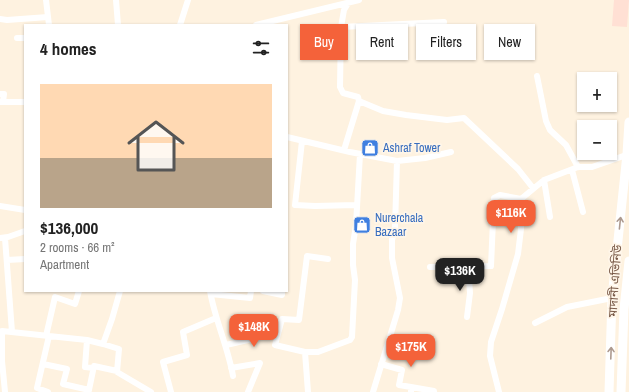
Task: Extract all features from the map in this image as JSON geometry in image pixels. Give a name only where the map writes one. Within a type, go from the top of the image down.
[{"type":"main road","name":"মাদানী এভিনিউ","points":[[609,392],[612,298],[628,154],[629,122]]},
{"type":"main road","name":"মাদানী এভিনিউ","points":[[621,392],[626,372],[624,309],[629,262]]},
{"type":"street","points":[[46,0],[49,24]]},
{"type":"street","points":[[116,0],[118,24]]},
{"type":"street","points":[[180,24],[188,0]]},
{"type":"street","points":[[260,24],[332,8],[349,1],[359,0]]},
{"type":"street","points":[[342,24],[344,10],[349,1]]},
{"type":"street","points":[[0,19],[48,17]]},
{"type":"street","points":[[348,27],[444,22]]},
{"type":"street","points":[[17,38],[24,38]]},
{"type":"street","points":[[340,60],[340,87],[343,93],[358,97],[359,101],[383,111],[447,120],[464,118],[518,169],[533,188]]},
{"type":"street","points":[[537,76],[546,121],[550,130],[566,145],[575,169],[583,212]]},
{"type":"street","points":[[0,94],[4,94],[2,102],[24,102]]},
{"type":"street","points":[[344,150],[359,101]]},
{"type":"street","points":[[288,137],[398,161],[425,158],[451,152]]},
{"type":"street","points":[[302,141],[295,204],[315,206],[356,204]]},
{"type":"street","points":[[328,259],[307,256],[299,320],[282,319],[275,344],[305,352],[318,352],[350,340],[352,337],[355,280],[353,244],[356,225],[360,154]]},
{"type":"street","points":[[499,392],[490,356],[491,342],[518,254],[521,229],[521,199],[544,180],[575,169],[592,167],[628,154]]},
{"type":"street","points":[[373,392],[394,325],[400,298],[392,258],[392,240],[396,228],[398,161]]},
{"type":"street","points":[[544,180],[550,217]]},
{"type":"street","points":[[430,267],[491,266],[494,198],[500,195],[521,199]]},
{"type":"street","points":[[0,206],[24,210]]},
{"type":"street","points":[[12,332],[6,260],[2,238],[24,231]]},
{"type":"street","points":[[6,260],[24,259]]},
{"type":"street","points":[[467,317],[470,293],[468,267]]},
{"type":"street","points":[[48,392],[37,388],[43,364],[55,297],[76,304],[79,292]]},
{"type":"street","points":[[103,344],[120,292]]},
{"type":"street","points":[[233,376],[226,345],[216,318],[210,292],[250,298],[251,292]]},
{"type":"street","points":[[268,292],[282,295],[282,292]]},
{"type":"street","points":[[535,323],[567,307],[612,298]]},
{"type":"street","points":[[171,392],[163,362],[187,355],[183,332],[216,318]]},
{"type":"street","points":[[5,392],[2,361],[2,332],[87,340],[119,349],[118,371]]},
{"type":"street","points":[[226,345],[278,333]]},
{"type":"street","points":[[87,340],[85,367],[94,368],[94,366],[118,371],[117,372],[151,392]]},
{"type":"street","points":[[305,352],[308,392]]},
{"type":"street","points":[[231,368],[260,363],[248,392]]},
{"type":"street","points":[[43,364],[67,369],[63,384],[89,390],[94,368]]},
{"type":"street","points":[[381,364],[402,370],[399,385],[411,390],[434,392]]},
{"type":"shaded area","points":[[614,0],[629,0],[627,27],[612,26]]},
{"type":"place","name":"Ashraf Tower","points":[[370,148]]},
{"type":"place","name":"Nurerchala Bazaar","points":[[362,225]]}]
